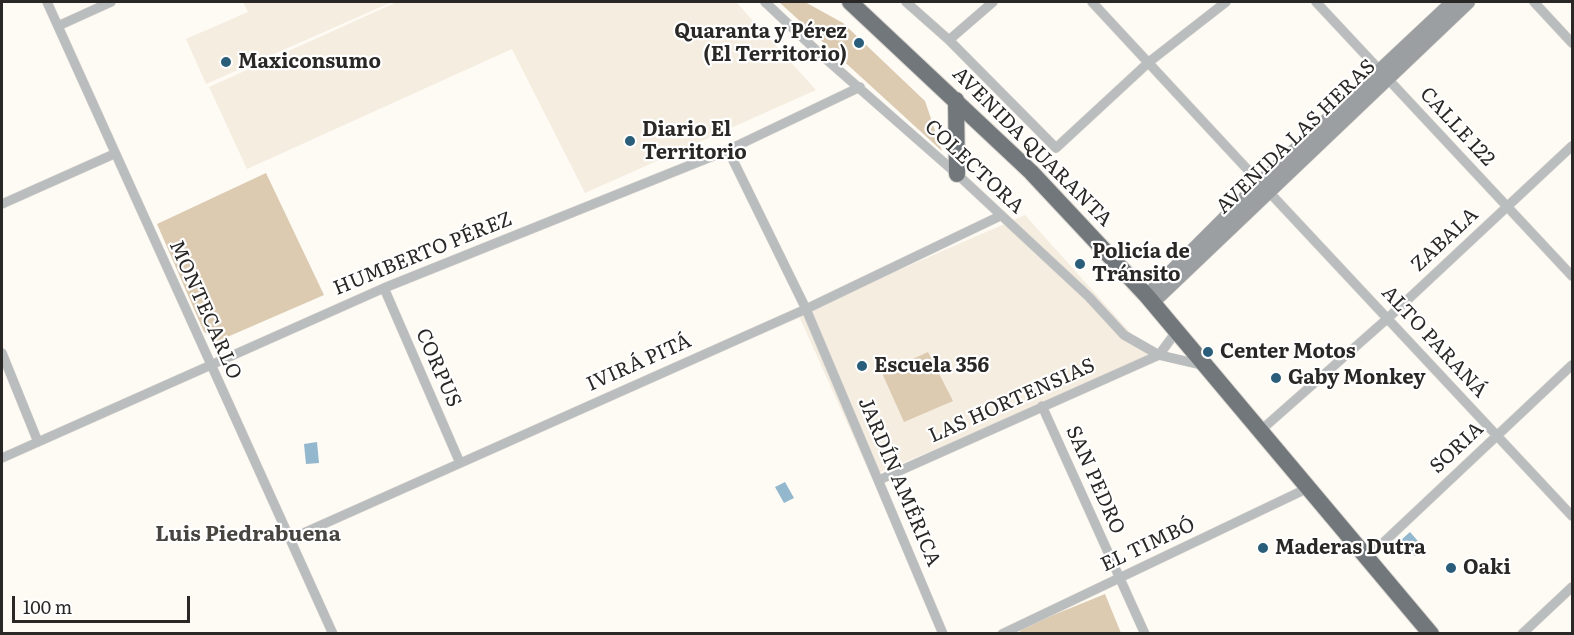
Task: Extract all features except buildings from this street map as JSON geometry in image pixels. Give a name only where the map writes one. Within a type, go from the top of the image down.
[{"type":"highway","points":[[839,2],[853,5]]},
{"type":"highway","name":"AVENIDA QUARANTA","points":[[853,5],[1031,172],[1150,299],[1204,366],[1431,633]]},
{"type":"highway","points":[[956,100],[957,174]]},
{"type":"main road","name":"AVENIDA LAS HERAS","points":[[1150,299],[1453,2]]},
{"type":"main road","name":"AVENIDA LAS HERAS","points":[[1383,73],[1468,2]]},
{"type":"street","name":"MONTECARLO","points":[[46,2],[333,633]]},
{"type":"street","points":[[58,26],[111,2]]},
{"type":"street","name":"COLECTORA","points":[[765,2],[818,52],[957,174],[1089,297],[1121,333],[1159,355]]},
{"type":"street","points":[[906,2],[950,40],[1056,148],[1149,62],[1226,2]]},
{"type":"street","points":[[950,40],[993,2]]},
{"type":"street","name":"ALTO PARANÁ","points":[[1092,2],[1572,516]]},
{"type":"street","name":"CALLE 122","points":[[1316,2],[1572,276]]},
{"type":"street","points":[[1534,2],[1572,43]]},
{"type":"street","name":"HUMBERTO PÉREZ","points":[[2,458],[384,288],[728,150],[860,87]]},
{"type":"street","name":"ZABALA","points":[[1260,431],[1388,318],[1572,146]]},
{"type":"street","name":"JARDÍN AMÉRICA","points":[[728,150],[806,309],[943,633]]},
{"type":"street","points":[[2,204],[114,154]]},
{"type":"street","name":"IVIRÁ PITÁ","points":[[290,539],[806,309],[1000,216]]},
{"type":"street","name":"CORPUS","points":[[384,288],[460,463]]},
{"type":"street","name":"LAS HORTENSIAS","points":[[879,480],[1159,355],[1176,332]]},
{"type":"street","points":[[2,353],[38,442]]},
{"type":"street","points":[[1159,355],[1204,366]]},
{"type":"street","name":"SORIA","points":[[1367,558],[1572,365]]},
{"type":"street","name":"SAN PEDRO","points":[[1042,406],[1145,633]]},
{"type":"street","name":"EL TIMBÓ","points":[[1002,633],[1308,488]]},
{"type":"street","points":[[1522,633],[1572,587]]},
{"type":"shaded area","name":"Maxiconsumo","points":[[243,2],[392,2],[206,84],[186,39],[248,12]]},
{"type":"shaded area","points":[[397,2],[736,2],[816,90],[585,193],[512,49],[247,169],[209,87]]},
{"type":"shaded area","points":[[779,2],[805,2],[843,23],[925,101],[942,151]]},
{"type":"shaded area","points":[[266,173],[324,295],[218,341],[204,332],[157,224]]},
{"type":"shaded area","points":[[1025,215],[1154,359],[871,476],[798,314]]},
{"type":"shaded area","points":[[928,352],[953,401],[904,422],[882,373]]},
{"type":"shaded area","points":[[1105,594],[1121,633],[1021,634],[1019,629]]},
{"type":"water","points":[[317,442],[319,463],[306,464],[304,444]]},
{"type":"water","points":[[785,482],[794,498],[784,503],[775,487]]},
{"type":"water","points":[[1410,532],[1424,548],[1415,556],[1401,540]]},
{"type":"place","name":"Quaranta y Pérez (El Territorio)","points":[[859,43]]},
{"type":"place","name":"Maxiconsumo","points":[[226,62]]},
{"type":"place","name":"Diario El Territorio","points":[[630,141]]},
{"type":"place","name":"Policía de Tránsito","points":[[1080,264]]},
{"type":"place","name":"Center Motos","points":[[1208,352]]},
{"type":"place","name":"Escuela 356","points":[[862,366]]},
{"type":"place","name":"Gaby Monkey","points":[[1276,378]]},
{"type":"place","name":"Maderas Dutra","points":[[1263,548]]},
{"type":"place","name":"Oaki","points":[[1451,568]]},
{"type":"district","name":"Luis Piedrabuena","points":[[248,535]]}]
